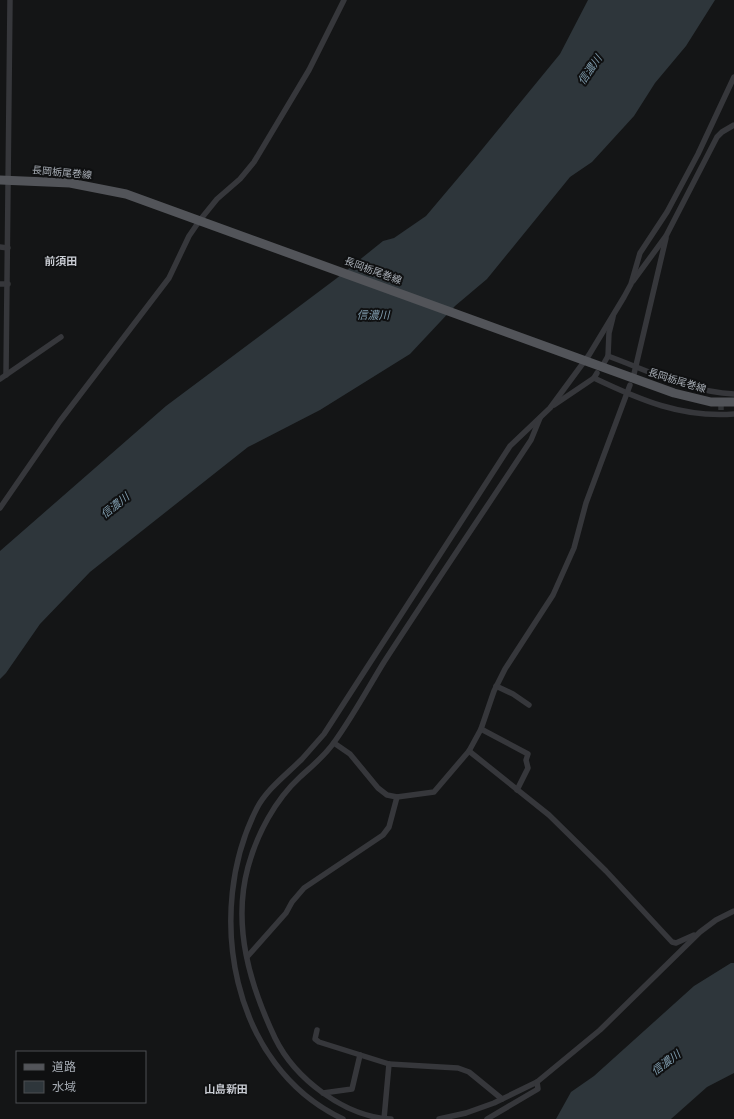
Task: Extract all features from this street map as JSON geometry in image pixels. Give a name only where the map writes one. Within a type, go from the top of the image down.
[{"type":"main road","name":"長岡栃尾巻線","points":[[5,180],[70,183],[93,186],[134,197],[688,397],[711,402],[734,402]]},
{"type":"street","points":[[6,375],[8,248],[5,180],[10,0]]},
{"type":"street","points":[[0,508],[60,421],[169,278],[189,236],[204,221],[217,199],[240,179],[254,162],[309,70],[344,0]]},
{"type":"street","points":[[630,284],[640,253],[667,212],[698,154],[734,76]]},
{"type":"street","points":[[550,408],[616,310],[630,284],[666,236],[717,137],[722,132],[734,125]]},
{"type":"street","points":[[634,374],[666,236]]},
{"type":"street","points":[[0,247],[8,248]]},
{"type":"street","points":[[0,284],[8,284]]},
{"type":"street","points":[[604,363],[608,356],[608,333],[616,310]]},
{"type":"street","points":[[0,379],[61,337]]},
{"type":"street","points":[[608,356],[688,386],[721,395],[734,394]]},
{"type":"street","points":[[343,1119],[317,1105],[291,1082],[277,1065],[262,1041],[244,1004],[233,965],[230,925],[237,869],[243,838],[258,806],[266,794],[303,758],[324,734],[510,446],[550,408],[596,376],[626,393],[670,409],[690,413],[721,412],[734,414]]},
{"type":"street","points":[[334,743],[350,754],[378,788],[387,795],[397,797],[434,792],[469,751],[481,729],[496,686],[505,669],[553,595],[574,548],[586,503],[630,385]]},
{"type":"street","points":[[391,1119],[384,1119],[353,1109],[322,1093],[294,1066],[279,1046],[252,983],[244,943],[241,901],[248,868],[253,850],[266,822],[281,800],[299,778],[321,759],[334,743],[383,664],[530,440],[542,415]]},
{"type":"street","points":[[496,686],[513,694],[529,705]]},
{"type":"street","points":[[481,729],[528,754],[526,760],[528,768],[517,790]]},
{"type":"street","points":[[469,751],[549,815],[606,870],[672,942],[676,943],[700,932]]},
{"type":"street","points":[[247,957],[286,913],[292,902],[304,888],[383,835],[389,827],[397,797]]},
{"type":"street","points":[[439,1119],[466,1113],[502,1099],[538,1082],[600,1030],[700,932],[716,920],[734,911]]},
{"type":"street","points":[[317,1030],[315,1039],[319,1042],[389,1064],[458,1068],[469,1072],[502,1099]]},
{"type":"street","points":[[322,1093],[352,1089],[360,1055]]},
{"type":"street","points":[[384,1119],[389,1064]]},
{"type":"street","points":[[488,1119],[538,1089],[538,1082]]},
{"type":"water","name":"信濃川","points":[[588,0],[715,0],[686,46],[655,83],[634,116],[592,162],[570,177],[487,279],[455,306],[410,354],[320,410],[248,447],[90,572],[40,624],[6,673],[0,679],[0,551],[166,406],[337,278],[383,241],[394,238],[426,216],[560,54]]},
{"type":"water","name":"信濃川","points":[[731,963],[734,963],[734,1073],[707,1087],[671,1119],[556,1119],[571,1092],[594,1076],[694,986]]},
{"type":"tunnel","points":[[721,400],[721,410]]},
{"type":"district","name":"前須田","points":[[61,261]]},
{"type":"district","name":"山島新田","points":[[226,1089]]}]
